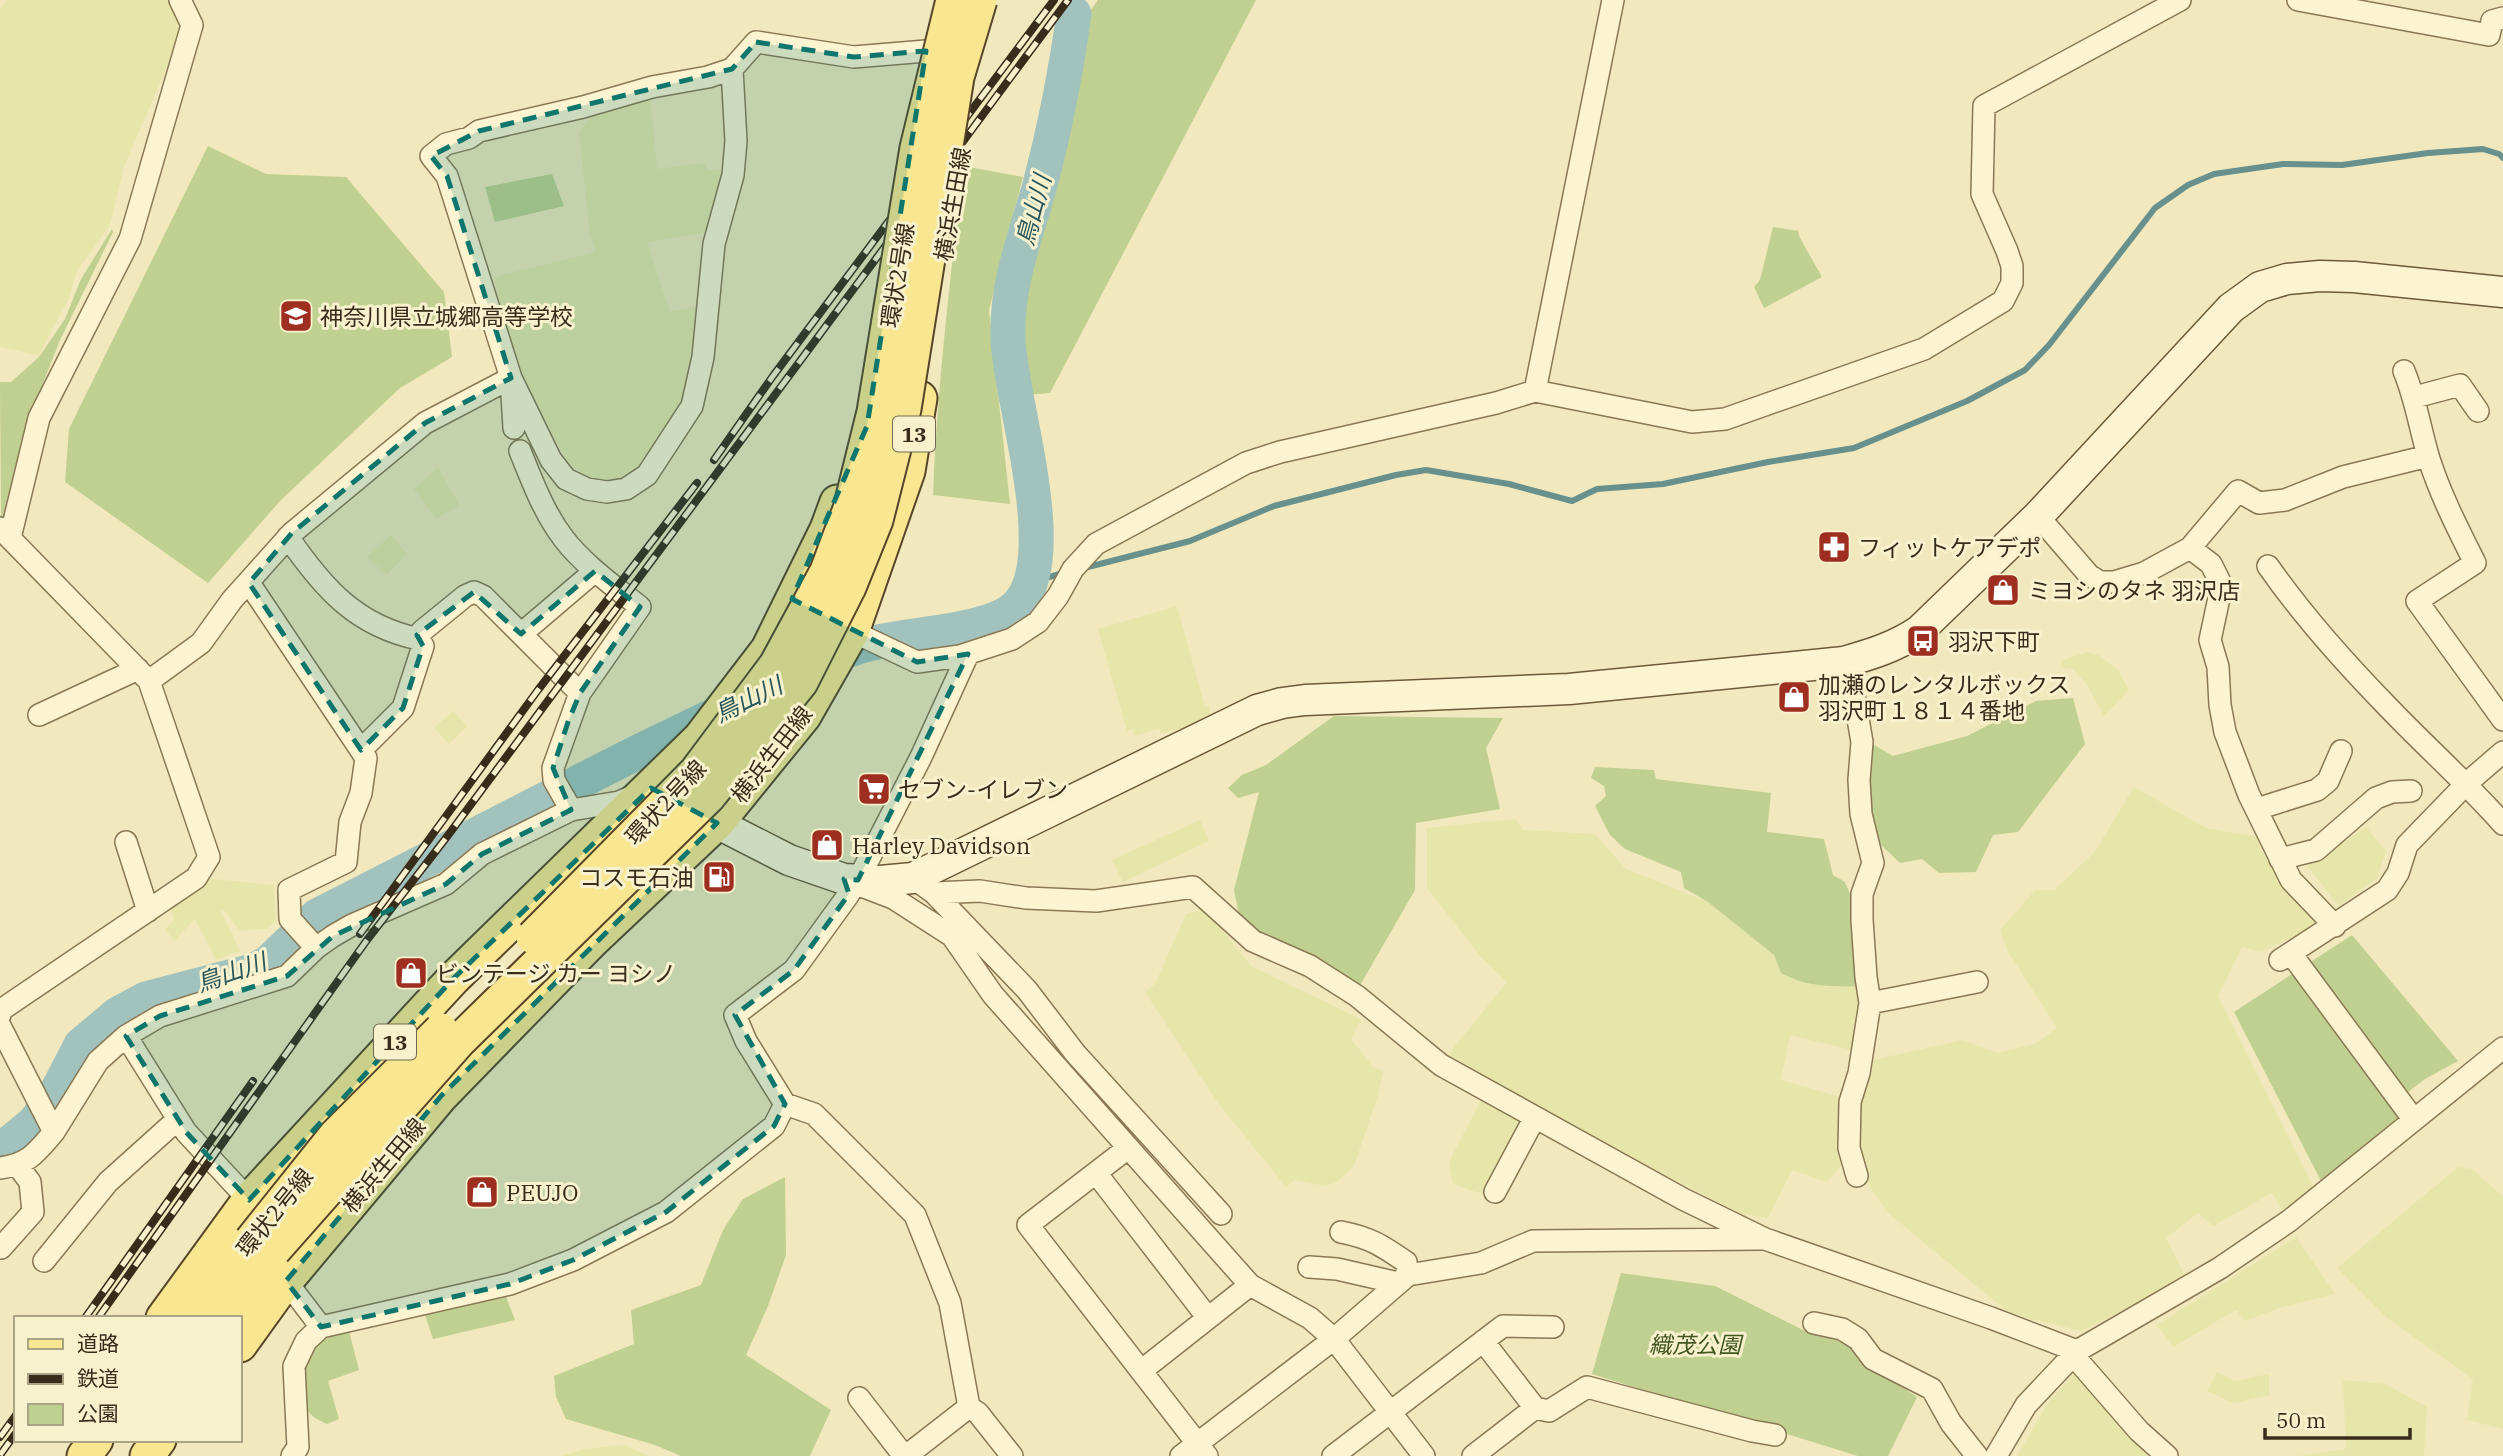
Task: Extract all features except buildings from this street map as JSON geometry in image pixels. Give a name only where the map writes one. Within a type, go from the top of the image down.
[{"type":"main road","name":"13","points":[[164,1316],[249,1200],[453,979],[701,738],[768,649],[827,529],[867,426],[883,344],[910,131],[936,0]]},
{"type":"main road","name":"環状2号線","points":[[229,1316],[262,1245],[335,1136],[696,772],[776,665],[827,571],[850,509],[874,412],[916,148],[953,0]]},
{"type":"main road","name":"環状2号線","points":[[193,1316],[458,1041],[708,797],[801,682],[849,587],[876,520],[904,409],[957,77],[979,0]]},
{"type":"main road","name":"横浜生田線","points":[[242,1342],[286,1281],[441,1096],[591,942],[717,823],[804,716],[852,632],[908,471],[970,95],[986,19],[994,0]]},
{"type":"street","points":[[0,1015],[1,1010],[196,878],[209,857],[144,675],[5,533],[39,418],[130,239],[192,25],[180,0]]},
{"type":"street","points":[[1535,391],[1613,0]]},
{"type":"street","points":[[792,599],[852,632],[916,662],[968,654],[1012,639],[1038,622],[1058,596],[1073,569],[1096,544],[1246,463],[1280,452],[1496,403],[1535,391],[1692,422],[1726,419],[1924,349],[2003,301],[2012,283],[2012,266],[2007,251],[1982,194],[1984,106],[2180,0]]},
{"type":"street","points":[[2298,0],[2489,35],[2492,21],[2503,18]]},
{"type":"street","points":[[732,69],[736,141],[733,175],[714,244],[703,357],[692,406],[647,475],[626,489],[607,492],[587,489],[566,479],[551,460],[511,379],[447,176],[431,156],[446,144],[470,138],[479,131],[732,69],[756,42],[854,57],[926,51]]},
{"type":"street","points":[[924,886],[1245,716],[1282,703],[1593,687],[1848,660],[1887,649],[1919,631],[2038,516],[2231,308],[2260,287],[2287,279],[2320,276],[2503,292]]},
{"type":"street","points":[[2404,371],[2414,397],[2428,456],[2447,507],[2475,563],[2417,601],[2503,720]]},
{"type":"street","points":[[511,379],[514,428]]},
{"type":"street","points":[[39,715],[144,675],[201,643],[232,600],[288,537],[425,423],[511,379]]},
{"type":"street","points":[[2414,397],[2460,385],[2478,411]]},
{"type":"street","points":[[520,451],[534,487],[564,538],[595,571],[640,607],[580,693],[553,768],[554,780],[571,810]]},
{"type":"street","points":[[2038,516],[2089,575],[2100,582],[2114,582],[2144,573],[2190,548],[2238,491],[2259,503],[2284,500],[2343,477],[2428,456]]},
{"type":"street","points":[[288,537],[315,576],[335,597],[362,616],[403,635],[419,639],[423,646],[403,708],[361,750]]},
{"type":"street","points":[[2190,548],[2211,564],[2218,580],[2219,598],[2210,640],[2218,667],[2225,732],[2249,795],[2291,880],[2335,926]]},
{"type":"street","points":[[2268,566],[2295,605],[2386,706],[2467,783],[2503,824]]},
{"type":"street","points":[[521,634],[595,571]]},
{"type":"street","points":[[248,583],[366,758],[362,793],[350,822],[346,862],[289,890],[290,919],[316,948]]},
{"type":"street","points":[[419,639],[422,631],[465,596],[474,592],[483,596],[580,693]]},
{"type":"street","points":[[968,654],[921,757],[851,879],[849,894],[794,970],[735,1015],[746,1041],[785,1104],[814,1114],[915,1215],[950,1303],[970,1407],[978,1413],[1012,1456]]},
{"type":"street","points":[[1848,660],[1862,742],[1858,780],[1861,814],[1873,863],[1862,894],[1870,1003],[1850,1102],[1849,1148],[1857,1176]]},
{"type":"street","points":[[2257,809],[2317,790],[2329,781],[2341,751]]},
{"type":"street","points":[[2414,1121],[2286,957],[2393,884],[2407,845],[2467,783],[2503,752]]},
{"type":"street","points":[[1,1248],[33,1212],[30,1182],[9,1167],[38,1151],[46,1116],[98,1061],[126,1036],[160,1016],[287,976],[316,948],[352,925],[446,884],[482,854],[571,810],[619,802],[651,788],[789,860],[851,879],[893,898],[952,936],[993,995],[1250,1285],[1310,1318],[1334,1339],[1424,1456]]},
{"type":"street","points":[[2280,859],[2316,850],[2376,798],[2392,792],[2411,791]]},
{"type":"street","points":[[125,842],[148,911]]},
{"type":"street","points":[[851,879],[1026,898],[1097,901],[1194,887],[1253,941],[1310,965],[1357,996],[1441,1065],[1683,1199],[1765,1239],[1965,1308],[2075,1353],[2139,1431],[2167,1456]]},
{"type":"street","points":[[924,886],[1027,990],[1075,1054],[1221,1214]]},
{"type":"street","points":[[1870,1003],[1978,982]]},
{"type":"street","points":[[0,1026],[46,1116]]},
{"type":"street","points":[[126,1036],[186,1132],[249,1200]]},
{"type":"street","points":[[2005,1451],[2026,1405],[2075,1353],[2220,1268],[2289,1221],[2503,1048]]},
{"type":"street","points":[[292,1456],[298,1447],[293,1367],[306,1341],[321,1327],[510,1283],[573,1260],[666,1213],[774,1126],[785,1104]]},
{"type":"street","points":[[1494,1192],[1535,1117]]},
{"type":"street","points":[[44,1261],[108,1181],[178,1119]]},
{"type":"street","points":[[1128,1148],[1028,1225],[1141,1371],[1195,1452],[1403,1279],[1406,1262],[1378,1242],[1341,1232]]},
{"type":"street","points":[[1096,1173],[1208,1318]]},
{"type":"street","points":[[1309,1267],[1403,1279],[1480,1263],[1533,1241],[1765,1239]]},
{"type":"street","points":[[286,1281],[321,1327]]},
{"type":"street","points":[[1141,1371],[1250,1285]]},
{"type":"street","points":[[1814,1323],[1842,1329],[1857,1339],[1873,1359],[1932,1389],[1951,1423],[1977,1456]]},
{"type":"street","points":[[1333,1456],[1503,1325],[1553,1327]]},
{"type":"street","points":[[1483,1341],[1535,1408],[1549,1411],[1587,1387],[1775,1435]]},
{"type":"street","points":[[859,1398],[905,1456],[970,1407]]},
{"type":"street","points":[[1473,1456],[1535,1408]]},
{"type":"highlighted area","points":[[756,42],[854,57],[926,51],[867,426],[792,599],[917,662],[968,654],[858,880],[844,879],[849,894],[794,970],[735,1015],[785,1104],[774,1126],[666,1212],[573,1260],[510,1284],[321,1327],[286,1281],[441,1096],[717,823],[651,788],[453,979],[249,1200],[186,1132],[126,1036],[160,1016],[287,976],[333,936],[446,884],[482,854],[571,810],[553,768],[568,722],[580,693],[640,607],[595,571],[521,634],[474,592],[417,635],[423,646],[403,708],[361,750],[249,583],[292,533],[425,423],[511,378],[447,176],[431,156],[479,131],[732,69]]},
{"type":"shaded area","points":[[7,0],[183,0],[185,26],[124,166],[110,225],[77,271],[69,298],[39,355],[0,347],[0,9]]},
{"type":"shaded area","points":[[650,96],[657,169],[704,163],[707,170],[723,170],[709,232],[647,242],[670,312],[699,306],[683,406],[654,445],[643,465],[626,477],[605,482],[590,479],[569,464],[518,376],[494,277],[596,252],[590,233],[579,132],[592,115]]},
{"type":"shaded area","points":[[438,467],[459,505],[436,519],[414,489]]},
{"type":"shaded area","points":[[391,535],[407,554],[387,574],[367,557]]},
{"type":"shaded area","points":[[1177,606],[1205,707],[1209,706],[1210,714],[1188,726],[1161,734],[1159,728],[1135,736],[1132,729],[1127,731],[1098,629]]},
{"type":"shaded area","points":[[2087,652],[2098,655],[2118,670],[2129,690],[2104,716],[2086,683],[2073,669],[2063,668],[2061,665],[2064,660]]},
{"type":"shaded area","points":[[453,711],[467,726],[449,744],[434,728]]},
{"type":"shaded area","points":[[2134,787],[2206,828],[2258,837],[2260,849],[2317,926],[2261,952],[2242,947],[2218,996],[2313,1186],[2283,1211],[2272,1193],[2213,1226],[2198,1213],[2166,1238],[2186,1278],[2082,1331],[2010,1314],[1887,1212],[1870,1187],[1854,1136],[1859,1093],[1869,1061],[1963,1040],[1997,1053],[2035,1044],[2057,1028],[2007,950],[2000,930],[2035,890],[2054,890],[2094,853]]},
{"type":"shaded area","points":[[1515,819],[1523,830],[1595,834],[1626,869],[1708,902],[1774,955],[1824,986],[1863,987],[1855,1051],[1790,1035],[1781,1080],[1844,1098],[1845,1161],[1827,1182],[1792,1170],[1768,1218],[1742,1214],[1640,1162],[1447,1056],[1507,982],[1481,957],[1427,888],[1427,828]]},
{"type":"shaded area","points":[[1200,820],[1209,841],[1123,882],[1112,860]]},
{"type":"shaded area","points":[[2366,827],[2386,851],[2377,878],[2339,906],[2307,866]]},
{"type":"shaded area","points":[[204,878],[274,885],[276,921],[266,929],[239,930],[224,910],[221,911],[240,951],[216,960],[195,919],[174,941],[165,929],[174,920],[170,905]]},
{"type":"shaded area","points":[[1206,909],[1251,966],[1361,1019],[1351,1039],[1373,1067],[1383,1071],[1378,1095],[1354,1166],[1337,1182],[1325,1186],[1295,1180],[1286,1187],[1218,1103],[1145,992],[1155,984],[1186,914]]},
{"type":"shaded area","points":[[1481,1100],[1523,1122],[1485,1195],[1453,1184],[1449,1165]]},
{"type":"shaded area","points":[[2458,1167],[2472,1169],[2503,1196],[2503,1429],[2467,1420],[2473,1379],[2388,1319],[2337,1268]]},
{"type":"shaded area","points":[[2296,1237],[2335,1294],[2279,1308],[2245,1321],[2236,1310],[2173,1347],[2157,1325]]},
{"type":"shaded area","points":[[2076,1372],[2147,1456],[2017,1456],[2048,1403]]},
{"type":"shaded area","points":[[2217,1372],[2235,1381],[2269,1374],[2269,1395],[2234,1403],[2207,1391]]},
{"type":"shaded area","points":[[2343,1380],[2385,1384],[2427,1407],[2424,1456],[2298,1456],[2346,1449]]},
{"type":"shaded area","points":[[625,1445],[649,1456],[562,1456],[584,1449]]},
{"type":"green space","points":[[1098,0],[1256,0],[1050,393],[1027,395],[1017,318],[1026,244],[1055,167],[1076,30]]},
{"type":"green space","name":"神奈川県立城郷高等学校","points":[[208,146],[266,174],[346,177],[444,292],[452,357],[400,388],[280,501],[208,583],[65,482],[69,429]]},
{"type":"green space","points":[[963,166],[1023,177],[989,310],[1010,504],[933,495],[941,371]]},
{"type":"green space","points":[[552,174],[564,206],[495,222],[485,187]]},
{"type":"green space","points":[[1773,227],[1798,231],[1822,277],[1764,308],[1754,287],[1760,280]]},
{"type":"green space","points":[[112,229],[113,232],[60,340],[31,414],[8,514],[1,518],[0,382],[11,382],[39,357],[65,319],[81,279]]},
{"type":"green space","points":[[2073,698],[2085,744],[2018,832],[1993,835],[1976,872],[1939,873],[1922,859],[1900,863],[1879,843],[1868,801],[1869,742],[1893,756],[1967,736],[2036,701]]},
{"type":"green space","points":[[1334,716],[1503,718],[1486,748],[1500,809],[1416,823],[1415,890],[1359,987],[1241,925],[1234,890],[1259,792],[1238,798],[1228,788],[1242,775],[1266,765]]},
{"type":"green space","points":[[1595,767],[1654,770],[1656,779],[1771,793],[1767,832],[1824,839],[1833,875],[1845,882],[1855,906],[1863,987],[1811,984],[1781,973],[1774,955],[1708,902],[1684,888],[1681,872],[1625,849],[1610,835],[1595,806],[1606,796],[1604,786],[1591,778]]},
{"type":"green space","points":[[2352,935],[2458,1061],[2408,1092],[2401,1115],[2321,1181],[2234,1012]]},
{"type":"green space","points":[[785,1177],[786,1255],[768,1306],[746,1355],[831,1410],[810,1456],[681,1456],[655,1445],[566,1419],[556,1397],[554,1376],[634,1344],[631,1310],[701,1285],[723,1230],[743,1199]]},
{"type":"green space","name":"織茂公園","points":[[1621,1273],[1715,1286],[1811,1334],[1832,1337],[1850,1345],[1860,1358],[1917,1397],[1888,1456],[1858,1456],[1592,1374]]},
{"type":"green space","points":[[505,1294],[515,1320],[433,1339],[425,1315]]},
{"type":"green space","points":[[349,1331],[359,1370],[328,1381],[339,1419],[327,1424],[312,1416],[304,1402],[303,1375],[306,1357],[309,1349],[321,1338]]},
{"type":"waterway","name":"鳥山川","points":[[850,650],[868,644],[985,623],[1018,605],[1031,582],[1036,552],[1035,516],[1031,478],[1011,368],[1008,319],[1013,280],[1055,121],[1074,14]]},
{"type":"waterway","points":[[1084,568],[1190,541],[1274,506],[1426,470],[1509,484],[1572,501],[1597,489],[1663,484],[1768,462],[1854,448],[1967,401],[2025,370],[2049,345],[2155,208],[2188,185],[2214,174],[2283,164],[2342,165],[2428,153],[2483,149],[2503,158]]},
{"type":"waterway","points":[[1029,583],[1063,573]]},
{"type":"waterway","name":"鳥山川","points":[[0,1151],[34,1123],[55,1095],[81,1045],[118,1014],[146,999],[253,971],[268,963],[317,916],[727,709]]},
{"type":"railway","points":[[714,460],[773,376],[1054,0]]},
{"type":"railway","points":[[99,1316],[367,940],[446,838],[1068,0]]},
{"type":"railway","points":[[360,934],[538,690],[697,483]]},
{"type":"railway","points":[[86,1316],[253,1081]]},
{"type":"railway","points":[[0,1437],[14,1418]]},
{"type":"railway","points":[[0,1455],[14,1436]]},
{"type":"place","name":"神奈川県立城郷高等学校","points":[[296,316]]},
{"type":"place","name":"フィットケアデポ","points":[[1834,547]]},
{"type":"place","name":"ミヨシのタネ 羽沢店","points":[[2003,590]]},
{"type":"place","name":"羽沢下町","points":[[1923,641]]},
{"type":"place","name":"加瀬のレンタルボックス 羽沢町１８１４番地","points":[[1794,697]]},
{"type":"place","name":"セブン-イレブン","points":[[874,789]]},
{"type":"place","name":"Harley Davidson","points":[[827,845]]},
{"type":"place","name":"コスモ石油","points":[[719,877]]},
{"type":"place","name":"ビンテージ カー ヨシノ","points":[[411,973]]},
{"type":"place","name":"PEUJO","points":[[482,1192]]}]
